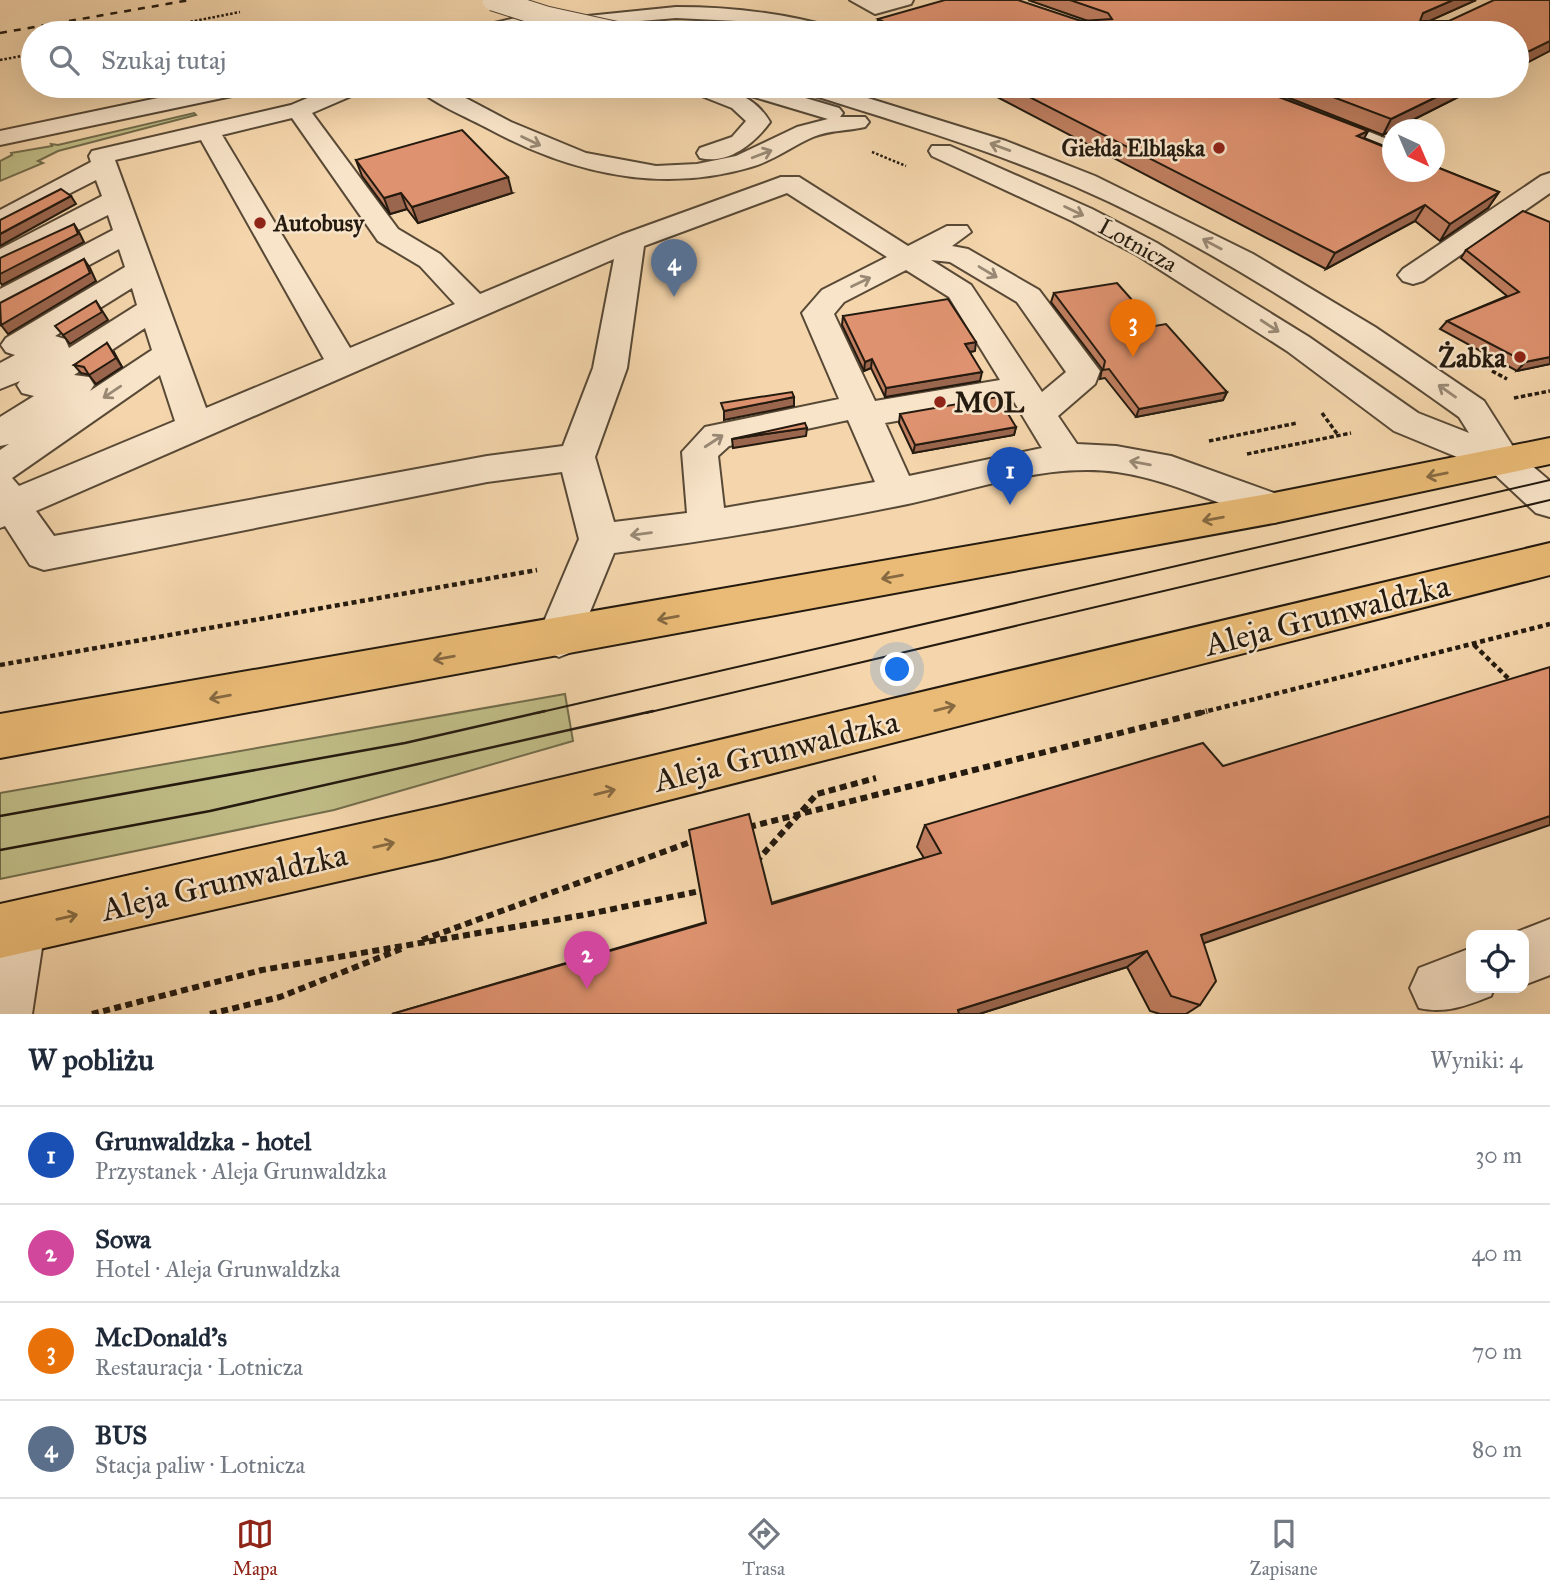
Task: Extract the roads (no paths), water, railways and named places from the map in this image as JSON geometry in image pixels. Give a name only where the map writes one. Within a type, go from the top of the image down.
[{"type":"main road","points":[[0,736],[1273,508],[1550,452]]},
{"type":"main road","name":"Aleja Grunwaldzka","points":[[9,930],[441,832],[1550,559]]},
{"type":"street","points":[[493,0],[561,21]]},
{"type":"street","points":[[527,21],[617,0]]},
{"type":"street","points":[[859,0],[875,8],[904,0]]},
{"type":"street","points":[[573,21],[641,7],[717,1],[795,14],[814,21]]},
{"type":"street","points":[[795,3],[829,14],[834,21]]},
{"type":"street","points":[[546,18],[551,21]]},
{"type":"street","points":[[0,138],[189,98]]},
{"type":"street","points":[[194,425],[102,156],[207,129],[298,110],[326,98]]},
{"type":"street","points":[[451,98],[554,152],[598,166],[655,173],[692,171],[742,162],[772,151],[862,103]]},
{"type":"street","points":[[484,98],[574,142],[624,154],[692,156],[741,142],[753,131],[758,122],[755,114],[725,98]]},
{"type":"street","name":"Lotnicza","points":[[827,98],[862,103],[997,146],[1086,181],[1243,260],[1364,334],[1472,409],[1504,462],[1550,503]]},
{"type":"street","points":[[1267,98],[1382,145]]},
{"type":"street","points":[[1272,100],[1277,98]]},
{"type":"street","name":"Lotnicza","points":[[862,103],[954,156],[1082,215],[1191,274],[1298,344],[1406,422],[1504,462]]},
{"type":"street","points":[[298,110],[388,235],[430,260],[474,306]]},
{"type":"street","points":[[0,143],[42,129]]},
{"type":"street","points":[[207,129],[343,363]]},
{"type":"street","points":[[1413,275],[1506,195],[1550,181]]},
{"type":"street","points":[[576,457],[487,469],[44,554],[3,502],[194,425],[631,241],[790,184],[917,254],[965,297],[1066,456]]},
{"type":"street","points":[[0,220],[135,255]]},
{"type":"street","points":[[898,492],[818,313],[833,296],[957,232]]},
{"type":"street","points":[[0,241],[135,255]]},
{"type":"street","points":[[559,638],[599,539],[576,457],[610,368],[631,241]]},
{"type":"street","points":[[708,526],[700,452],[718,436],[862,411],[1030,400],[1083,376],[1083,371],[1028,296],[966,259],[917,254]]},
{"type":"street","points":[[0,260],[135,255]]},
{"type":"street","points":[[0,282],[135,255]]},
{"type":"street","points":[[0,302],[135,255]]},
{"type":"street","points":[[0,327],[135,255]]},
{"type":"street","points":[[0,355],[135,255]]},
{"type":"street","points":[[0,378],[135,255]]},
{"type":"street","points":[[0,407],[135,255]]},
{"type":"street","points":[[0,435],[135,255]]},
{"type":"street","points":[[0,468],[135,255]]},
{"type":"street","points":[[599,539],[708,526],[898,492],[1066,456],[1116,459],[1171,468],[1273,508]]},
{"type":"street","points":[[3,1014],[9,930]]},
{"type":"street","points":[[1529,955],[1550,947]]},
{"type":"tram line","points":[[537,713],[1550,480]]},
{"type":"tram line","points":[[646,713],[1550,500]]},
{"type":"tram line","points":[[0,816],[405,743],[545,711]]},
{"type":"tram line","points":[[0,850],[210,811],[653,711]]},
{"type":"railway","points":[[69,21],[190,0]]},
{"type":"railway","points":[[0,33],[21,29]]},
{"type":"place","name":"Giełda Elbląska","points":[[1219,148]]},
{"type":"place","name":"Autobusy","points":[[260,223]]},
{"type":"place","name":"BUS","points":[[674,297]]},
{"type":"place","name":"McDonald's","points":[[1133,357]]},
{"type":"place","name":"Żabka","points":[[1520,357]]},
{"type":"place","name":"MOL","points":[[940,402]]},
{"type":"place","name":"Grunwaldzka - hotel","points":[[1010,505]]},
{"type":"place","name":"Sowa","points":[[587,989]]}]
